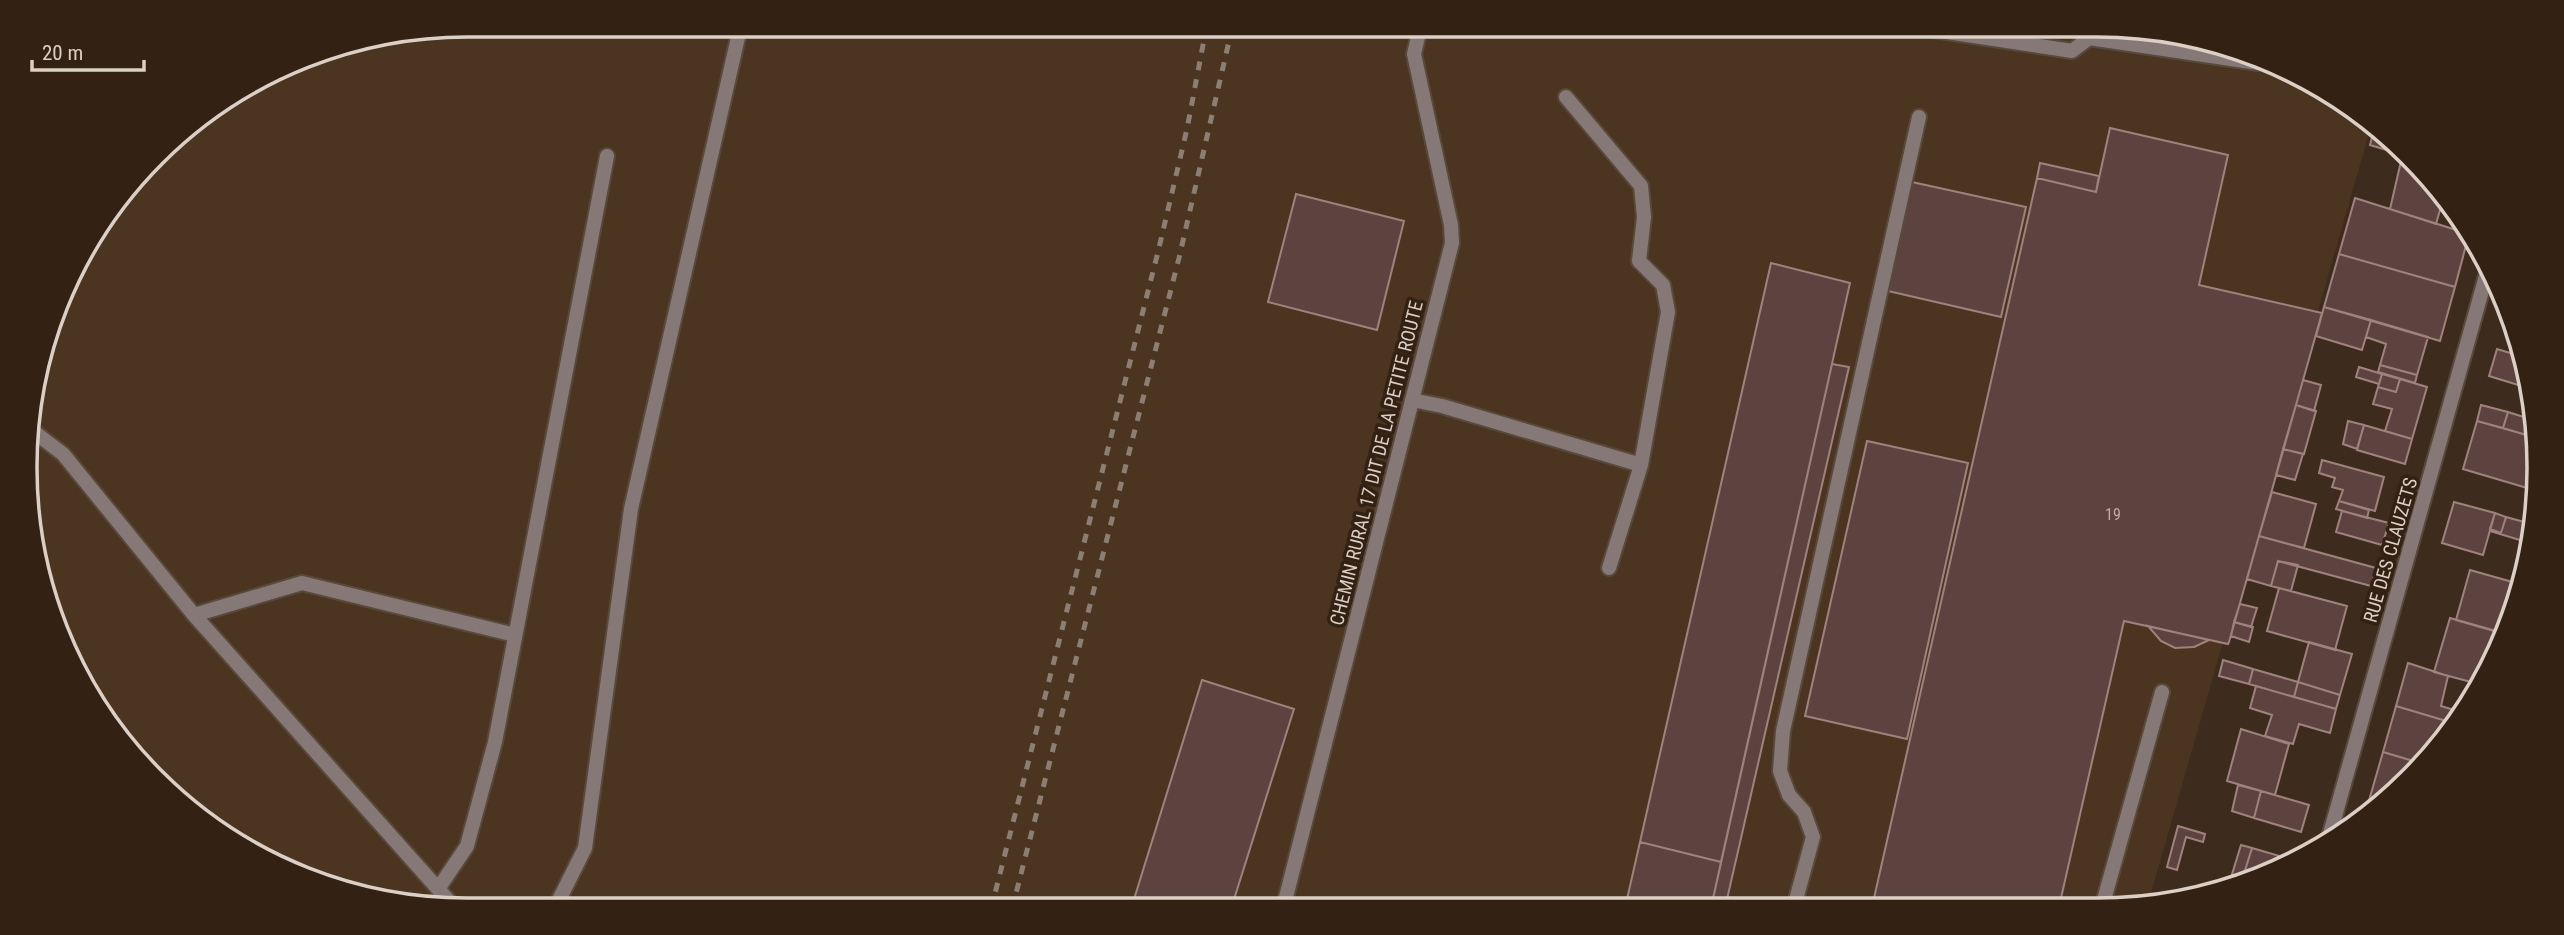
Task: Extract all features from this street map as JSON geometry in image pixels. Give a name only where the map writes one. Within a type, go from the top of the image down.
[{"type":"street","points":[[560,898],[586,848],[631,509],[738,37]]},
{"type":"street","name":"CHEMIN RURAL 17 DIT DE LA PETITE ROUTE","points":[[1286,898],[1452,243],[1451,225],[1414,54],[1418,37]]},
{"type":"street","points":[[1980,37],[2072,51],[2083,37]]},
{"type":"street","points":[[2125,38],[2226,57]]},
{"type":"street","points":[[1566,97],[1641,186],[1644,217],[1639,261],[1663,285],[1668,312],[1641,465],[1609,568]]},
{"type":"street","points":[[1797,898],[1813,837],[1804,812],[1789,795],[1780,771],[1783,731],[1919,117]]},
{"type":"street","points":[[438,889],[467,846],[495,742],[607,156]]},
{"type":"street","name":"RUE DES CLAUZETS","points":[[2331,829],[2485,281]]},
{"type":"street","points":[[1412,400],[1442,406],[1641,465]]},
{"type":"street","points":[[38,435],[63,454],[194,615],[445,897]]},
{"type":"street","points":[[194,615],[302,583],[515,635]]},
{"type":"street","points":[[2105,898],[2162,692]]},
{"type":"shaded area","points":[[468,37],[2125,38],[2153,40],[2208,51],[2261,70],[2312,94],[2369,134],[2150,895],[2096,898],[468,898],[411,895],[356,884],[277,854],[228,826],[163,772],[109,707],[81,658],[51,579],[40,524],[38,439],[40,411],[51,356],[81,277],[109,228],[126,205],[183,144],[252,94],[329,60],[356,51],[411,40]]},
{"type":"building","points":[[2110,128],[2228,155],[2199,285],[2322,313],[2229,642],[2228,644],[2124,621],[2061,898],[1874,898],[2037,178],[2096,192]]},
{"type":"building","points":[[2372,137],[2388,150],[2370,145]]},
{"type":"building","points":[[2040,163],[2099,176],[2096,192],[2037,178]]},
{"type":"building","points":[[2401,163],[2440,208],[2436,224],[2390,209]]},
{"type":"building","points":[[1912,182],[2026,207],[2001,317],[1888,291]]},
{"type":"building","points":[[1296,194],[1404,221],[1377,330],[1268,302]]},
{"type":"building","points":[[2355,198],[2456,230],[2466,246],[2455,287],[2339,254]]},
{"type":"building","points":[[2339,254],[2455,287],[2440,341],[2324,307]]},
{"type":"building","points":[[1771,263],[1850,283],[1721,862],[1640,842]]},
{"type":"building","points":[[2324,307],[2371,320],[2362,350],[2316,336]]},
{"type":"building","points":[[2371,320],[2428,337],[2417,375],[2380,365],[2386,344],[2366,337]]},
{"type":"building","points":[[2497,349],[2512,354],[2519,385],[2489,376]]},
{"type":"building","points":[[1832,364],[1849,367],[1727,898],[1713,898]]},
{"type":"building","points":[[2380,365],[2417,375],[2415,383],[2378,372]]},
{"type":"building","points":[[2359,367],[2382,374],[2379,384],[2356,377]]},
{"type":"building","points":[[2382,374],[2400,379],[2396,392],[2378,387]]},
{"type":"building","points":[[2400,379],[2427,387],[2412,439],[2385,431],[2392,409],[2373,404],[2378,387],[2396,392]]},
{"type":"building","points":[[2303,380],[2321,385],[2314,411],[2296,405]]},
{"type":"building","points":[[2296,405],[2316,411],[2304,454],[2283,449]]},
{"type":"building","points":[[2481,405],[2508,412],[2503,428],[2477,421]]},
{"type":"building","points":[[2508,412],[2524,417],[2526,435],[2503,428]]},
{"type":"building","points":[[2348,421],[2364,425],[2357,449],[2343,444]]},
{"type":"building","points":[[2477,421],[2526,435],[2526,488],[2463,469]]},
{"type":"building","points":[[2364,425],[2412,439],[2405,464],[2357,450]]},
{"type":"building","points":[[1867,441],[1968,463],[1907,739],[1805,716]]},
{"type":"building","points":[[2283,449],[2303,454],[2295,480],[2276,475]]},
{"type":"building","points":[[2322,460],[2384,477],[2375,511],[2339,501],[2343,490],[2332,487],[2335,478],[2319,473]]},
{"type":"building","points":[[2272,492],[2316,504],[2304,548],[2259,536]]},
{"type":"building","points":[[2339,501],[2369,510],[2367,518],[2336,509]]},
{"type":"building","points":[[2454,502],[2495,513],[2483,555],[2442,543]]},
{"type":"building","points":[[2342,511],[2389,523],[2382,545],[2336,532]]},
{"type":"building","points":[[2495,513],[2506,517],[2501,533],[2490,529]]},
{"type":"building","points":[[2506,517],[2524,522],[2521,540],[2490,529],[2501,533]]},
{"type":"building","points":[[2259,536],[2376,568],[2371,586],[2278,561],[2271,586],[2247,579]]},
{"type":"building","points":[[2278,561],[2298,565],[2291,591],[2271,586]]},
{"type":"building","points":[[2470,570],[2512,582],[2494,631],[2456,620]]},
{"type":"building","points":[[2279,588],[2347,606],[2335,650],[2267,631]]},
{"type":"building","points":[[2240,604],[2257,608],[2251,627],[2234,622]]},
{"type":"building","points":[[2450,618],[2495,631],[2471,682],[2434,672]]},
{"type":"building","points":[[2234,622],[2253,627],[2249,642],[2231,636]]},
{"type":"building","points":[[2148,626],[2209,640],[2194,647],[2175,648],[2161,641]]},
{"type":"building","points":[[2309,642],[2352,654],[2340,695],[2298,682]]},
{"type":"building","points":[[2223,660],[2253,669],[2249,684],[2219,676]]},
{"type":"building","points":[[2408,663],[2448,676],[2441,706],[2453,710],[2445,721],[2396,706]]},
{"type":"building","points":[[2253,669],[2298,682],[2294,697],[2249,684]]},
{"type":"building","points":[[1202,680],[1294,709],[1234,898],[1134,898]]},
{"type":"building","points":[[2298,682],[2340,695],[2336,709],[2294,697]]},
{"type":"building","points":[[2256,686],[2336,709],[2330,733],[2299,724],[2293,744],[2265,736],[2272,715],[2250,708]]},
{"type":"building","points":[[2396,706],[2445,721],[2412,761],[2383,752]]},
{"type":"building","points":[[2241,729],[2289,744],[2275,795],[2227,781]]},
{"type":"building","points":[[2383,752],[2412,761],[2381,791],[2370,797]]},
{"type":"building","points":[[2238,785],[2261,791],[2254,818],[2232,811]]},
{"type":"building","points":[[2261,791],[2309,805],[2301,832],[2254,818]]},
{"type":"building","points":[[2178,826],[2205,834],[2203,842],[2186,837],[2177,870],[2167,867]]},
{"type":"building","points":[[1640,842],[1721,862],[1713,898],[1627,898]]},
{"type":"building","points":[[2241,845],[2252,848],[2245,871],[2231,876]]},
{"type":"building","points":[[2252,848],[2281,857],[2261,865],[2245,871]]},
{"type":"railway","points":[[994,898],[1158,252],[1187,129],[1205,37]]},
{"type":"railway","points":[[1015,898],[1179,258],[1230,37]]}]
